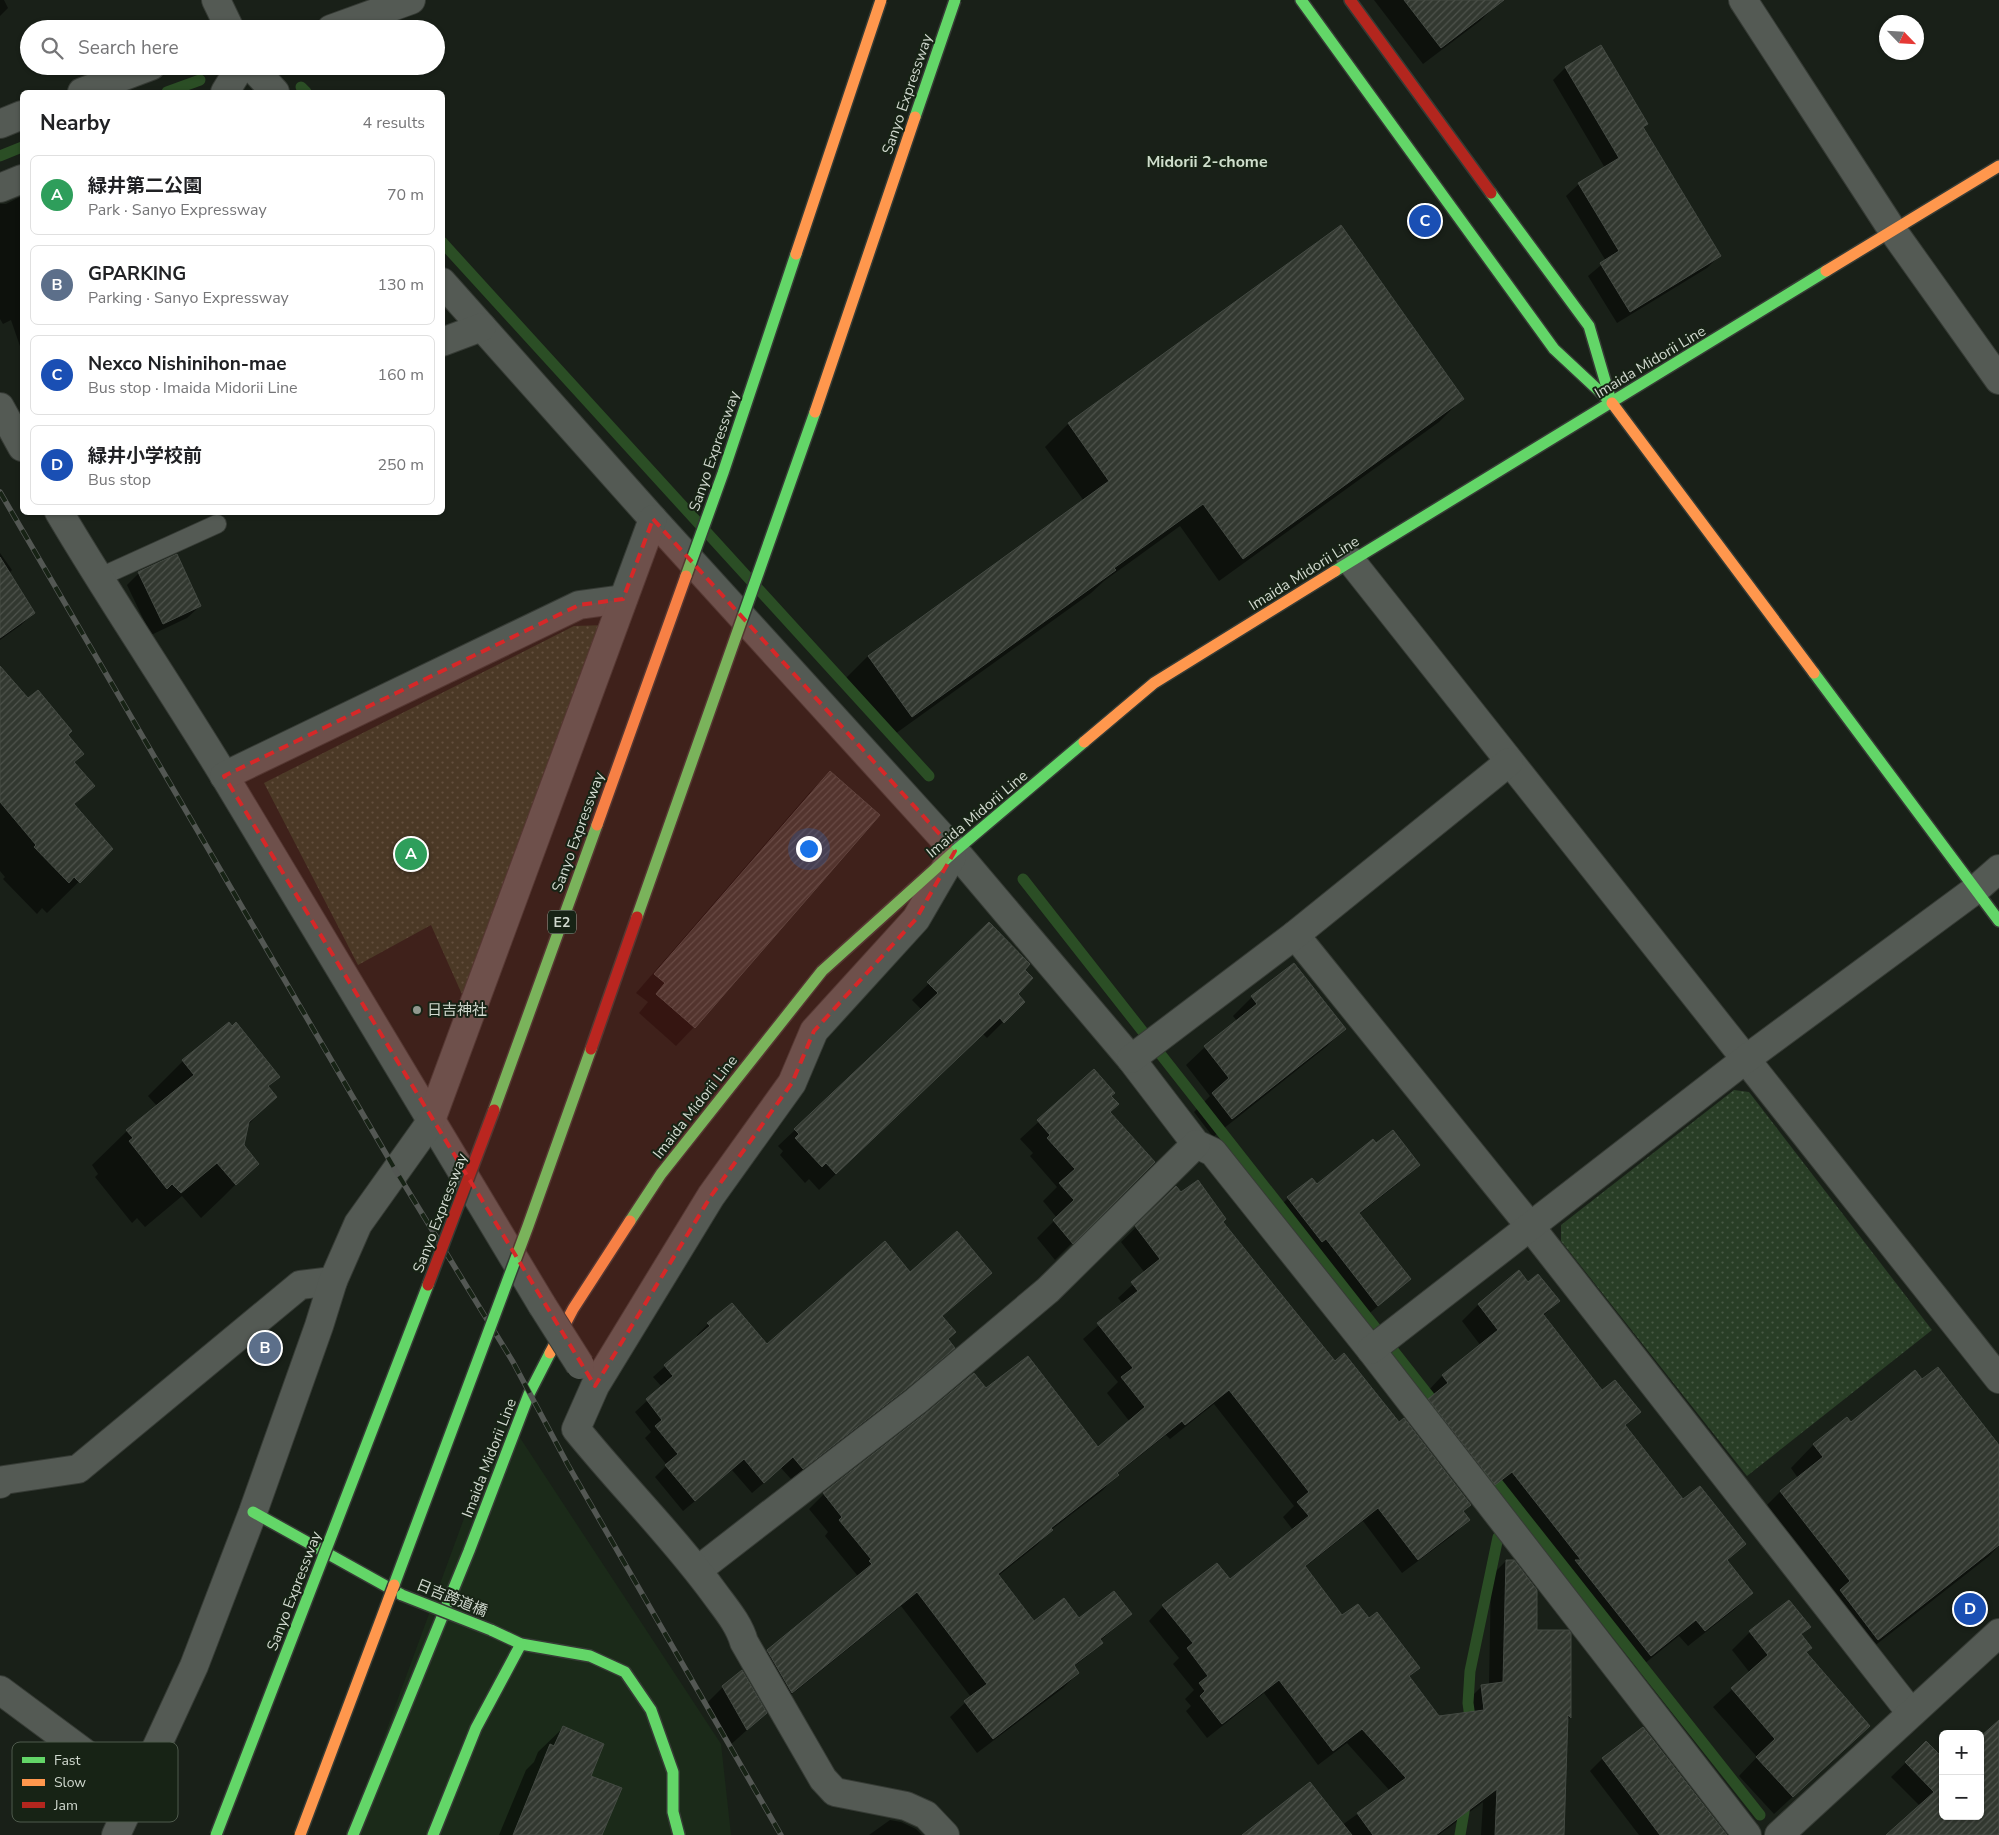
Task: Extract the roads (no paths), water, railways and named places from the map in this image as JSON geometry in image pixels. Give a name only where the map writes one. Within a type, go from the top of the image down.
[{"type":"main road","name":"Sanyo Expressway","points":[[216,1835],[475,1164],[723,473],[881,0]]},
{"type":"main road","name":"Sanyo Expressway","points":[[300,1835],[528,1226],[787,494],[955,0]]},
{"type":"main road","points":[[1301,0],[1554,349],[1612,403],[1999,921]]},
{"type":"main road","points":[[1350,0],[1588,326],[1612,403]]},
{"type":"main road","name":"Imaida Midorii Line","points":[[353,1835],[468,1551],[529,1394],[573,1309],[661,1174],[822,971],[955,851],[1154,683],[1999,166]]},
{"type":"main road","name":"日吉跨道橋","points":[[253,1512],[402,1595],[491,1630],[521,1644],[590,1656],[625,1672],[651,1710],[673,1772],[673,1812],[678,1835]]},
{"type":"main road","points":[[433,1835],[476,1728],[521,1644]]},
{"type":"street","points":[[216,0],[226,20]]},
{"type":"street","points":[[356,20],[411,0]]},
{"type":"street","points":[[1743,0],[1893,231],[1999,380]]},
{"type":"street","points":[[87,90],[127,75]]},
{"type":"street","points":[[225,90],[235,75]]},
{"type":"street","points":[[259,75],[273,90]]},
{"type":"street","points":[[0,124],[20,116]]},
{"type":"street","points":[[0,188],[20,180]]},
{"type":"street","points":[[445,285],[653,519],[955,851],[1131,1059],[1196,1144],[1213,1152],[1371,1350],[1747,1835]]},
{"type":"street","points":[[445,341],[482,327]]},
{"type":"street","points":[[0,407],[20,443]]},
{"type":"street","points":[[61,515],[98,578],[224,776],[430,1122],[542,1305],[588,1376]]},
{"type":"street","points":[[159,1742],[194,1666],[253,1512],[333,1281],[358,1224],[430,1122],[653,519]]},
{"type":"street","points":[[1351,561],[1999,1379]]},
{"type":"street","points":[[224,776],[579,605],[623,599]]},
{"type":"street","points":[[1131,1059],[1295,935],[1509,762]]},
{"type":"street","points":[[945,1835],[926,1815],[906,1806],[835,1792],[823,1779],[744,1642],[741,1630],[698,1570],[605,1466],[576,1429],[588,1376],[711,1196],[792,1083],[814,1030],[916,920],[955,851]]},
{"type":"street","points":[[1371,1350],[1529,1225],[1746,1059],[1975,890],[1999,869]]},
{"type":"street","points":[[1295,935],[1529,1225],[1911,1713]]},
{"type":"street","points":[[698,1570],[916,1401],[1048,1290],[1196,1144]]},
{"type":"street","points":[[0,1484],[4,1480],[78,1469],[300,1286],[333,1281]]},
{"type":"street","points":[[1789,1832],[1911,1713],[1999,1633]]},
{"type":"street","points":[[0,1690],[70,1742]]},
{"type":"street","points":[[116,1835],[122,1822]]},
{"type":"lane","points":[[98,578],[217,524]]},
{"type":"waterway","points":[[172,90],[200,80]]},
{"type":"waterway","points":[[301,87],[304,90]]},
{"type":"waterway","points":[[0,156],[20,148]]},
{"type":"waterway","points":[[445,245],[929,776]]},
{"type":"waterway","points":[[1023,879],[1440,1410]]},
{"type":"waterway","points":[[1488,1471],[1760,1815]]},
{"type":"waterway","points":[[1471,1725],[1468,1703],[1470,1671],[1498,1537]]},
{"type":"waterway","points":[[1460,1835],[1466,1800]]},
{"type":"railway","points":[[0,492],[396,1171],[513,1362],[568,1465],[781,1835]]},
{"type":"place","name":"Nexco Nishinihon-mae","points":[[1425,221]]},
{"type":"place","name":"緑井第二公園","points":[[411,854]]},
{"type":"place","name":"日吉神社","points":[[417,1010]]},
{"type":"place","name":"GPARKING","points":[[265,1348]]},
{"type":"place","name":"緑井小学校前","points":[[1970,1609]]},
{"type":"district","name":"Midorii 2-chome","points":[[1207,161]]}]
